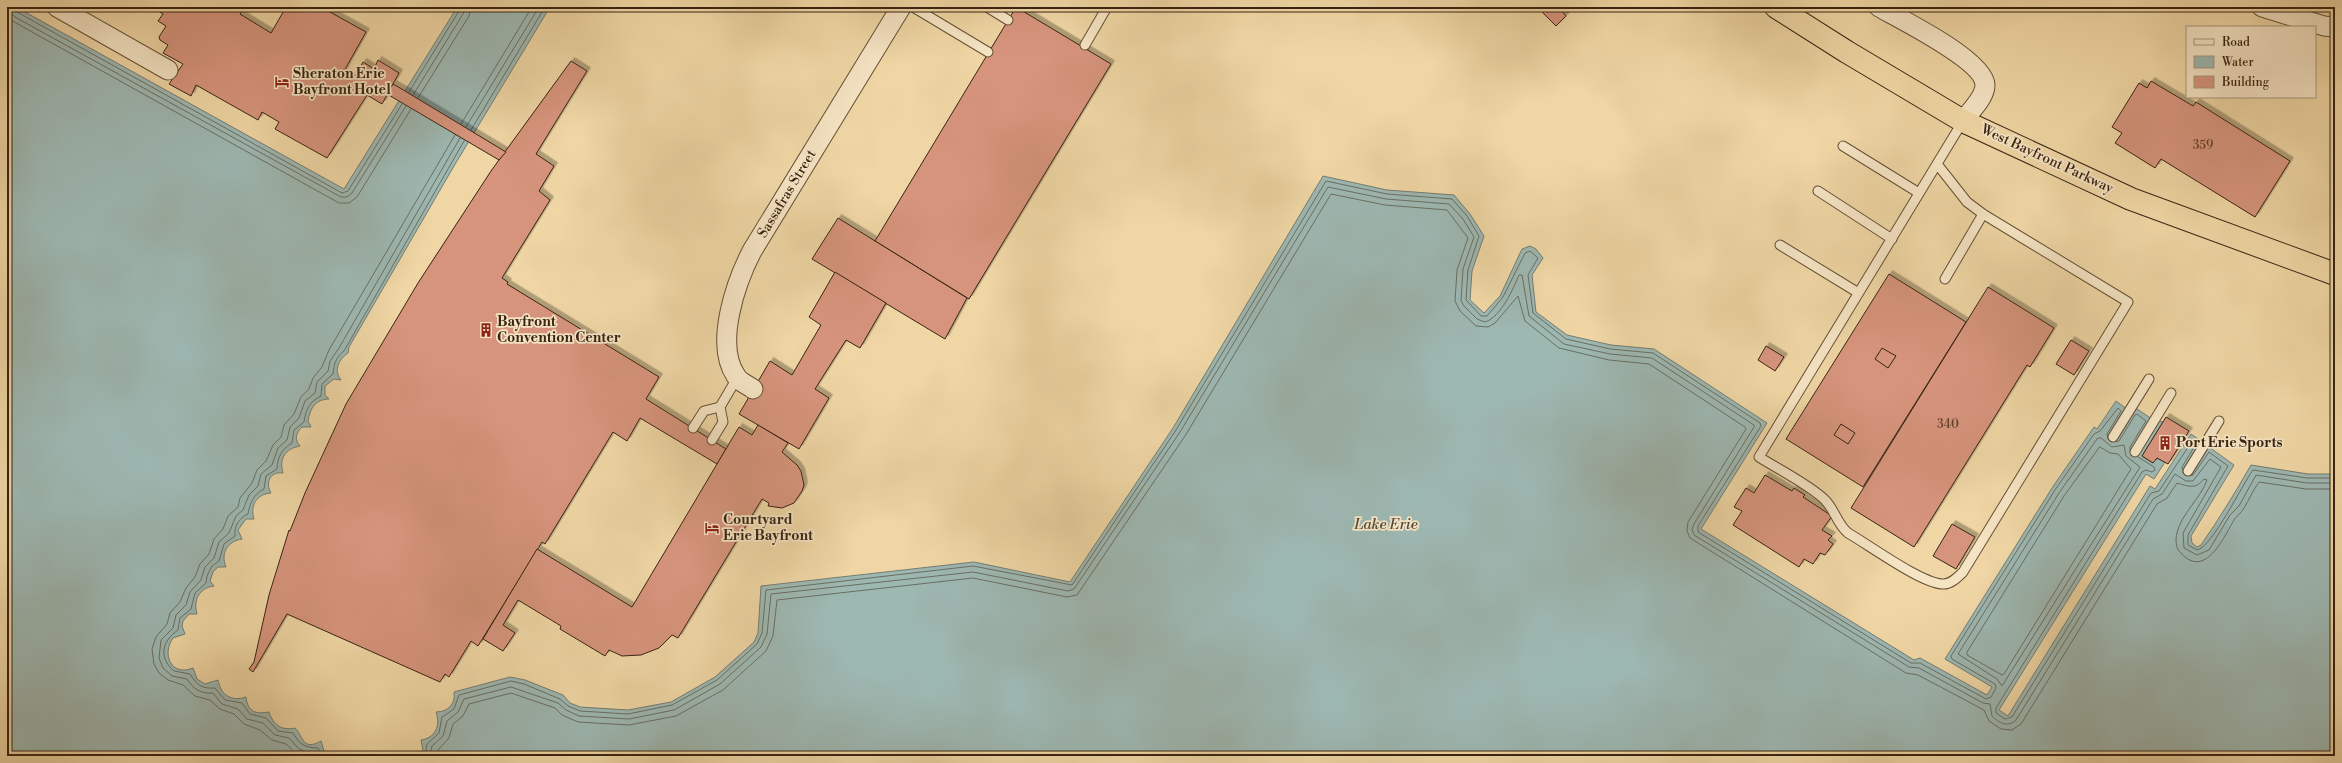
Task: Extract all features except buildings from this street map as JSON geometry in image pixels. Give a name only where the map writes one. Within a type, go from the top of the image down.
[{"type":"highway","name":"West Bayfront Parkway","points":[[1776,7],[1853,56],[1963,121],[2131,199],[2335,274]]},
{"type":"street","points":[[57,7],[168,70]]},
{"type":"street","name":"Sassafras Street","points":[[737,378],[730,365],[726,348],[736,287],[745,264],[901,7]]},
{"type":"street","points":[[1879,7],[1962,55],[1978,69],[1983,78],[1984,91],[1963,121]]},
{"type":"street","points":[[2262,7],[2324,26],[2335,27]]},
{"type":"street","points":[[737,378],[753,389]]},
{"type":"lane","points":[[913,7],[988,52]]},
{"type":"lane","points":[[987,7],[1008,20]]},
{"type":"lane","points":[[1085,46],[1107,7]]},
{"type":"lane","points":[[1937,164],[1967,202],[1983,214],[2128,302],[1963,572],[1956,579],[1944,584],[1924,579],[1848,533],[1843,529],[1824,499],[1759,457],[1963,121]]},
{"type":"lane","points":[[1844,146],[1919,193]]},
{"type":"lane","points":[[1818,191],[1892,239]]},
{"type":"lane","points":[[1945,279],[1983,214]]},
{"type":"lane","points":[[1780,244],[1858,292]]},
{"type":"lane","points":[[712,440],[723,422],[720,407],[737,378]]},
{"type":"lane","points":[[2113,437],[2149,379]]},
{"type":"lane","points":[[2135,452],[2171,393]]},
{"type":"lane","points":[[693,428],[704,411],[720,407]]},
{"type":"lane","points":[[2188,471],[2219,421]]},
{"type":"water","points":[[7,7],[16,7],[344,189],[456,9],[454,7],[550,7],[454,166],[349,347],[348,353],[342,358],[338,365],[337,372],[341,380],[334,379],[325,386],[325,395],[329,399],[324,399],[312,408],[308,421],[311,427],[302,427],[297,434],[296,438],[300,446],[290,449],[284,455],[282,463],[283,473],[275,474],[270,478],[269,489],[271,493],[261,496],[255,502],[253,510],[254,519],[246,519],[238,530],[242,539],[233,542],[226,548],[224,562],[226,567],[218,567],[213,572],[210,581],[214,586],[204,589],[198,596],[196,604],[197,614],[189,614],[183,621],[182,626],[185,634],[173,638],[168,651],[171,663],[174,667],[179,670],[193,668],[197,679],[205,684],[218,680],[222,690],[228,696],[236,699],[246,697],[249,706],[253,711],[260,713],[269,712],[276,724],[286,729],[295,728],[307,744],[315,744],[321,741],[324,751],[328,756],[7,756]]},
{"type":"water","name":"Lake Erie","points":[[1323,176],[1387,190],[1454,195],[1470,214],[1484,236],[1472,271],[1470,300],[1484,313],[1500,296],[1522,249],[1530,246],[1536,249],[1543,258],[1532,275],[1536,312],[1567,335],[1611,345],[1654,349],[1767,423],[1701,529],[1914,660],[1920,658],[1987,695],[1992,687],[1945,659],[2052,488],[2094,427],[2097,429],[2116,401],[2127,409],[2134,407],[2152,419],[2163,422],[2142,456],[2153,463],[2157,458],[2165,462],[2154,479],[2146,474],[1999,710],[2008,716],[2150,486],[2155,489],[2191,434],[2234,465],[2191,536],[2192,543],[2197,547],[2201,545],[2251,465],[2308,474],[2335,474],[2335,756],[420,756],[423,750],[421,740],[430,737],[436,730],[438,722],[436,712],[444,711],[452,704],[454,700],[454,692],[510,677],[525,680],[563,695],[570,703],[580,707],[628,710],[671,702],[715,677],[754,642],[758,633],[761,586],[974,562],[1070,582],[1173,428]]},
{"type":"place","name":"Sheraton Erie Bayfront Hotel","points":[[282,82]]},
{"type":"place","name":"Bayfront Convention Center","points":[[486,330]]},
{"type":"place","name":"Port Erie Sports","points":[[2165,443]]},
{"type":"place","name":"Courtyard Erie Bayfront","points":[[712,528]]}]
